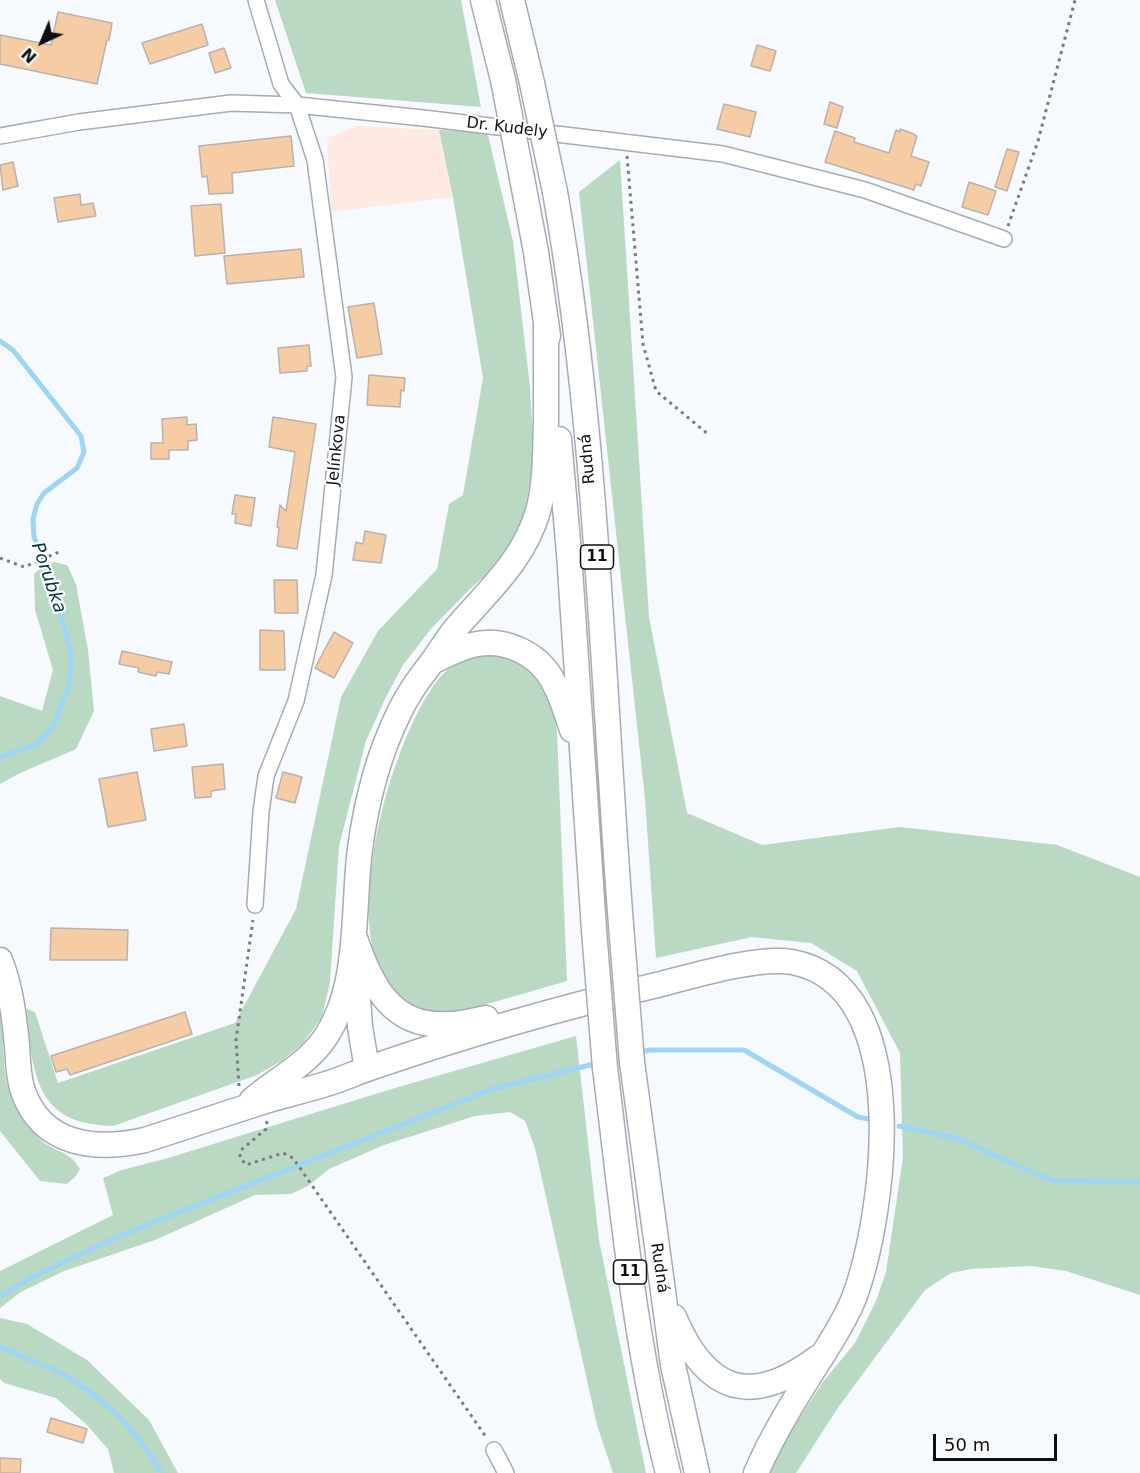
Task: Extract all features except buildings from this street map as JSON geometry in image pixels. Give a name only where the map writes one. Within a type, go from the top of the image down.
[{"type":"highway","name":"Rudná","points":[[483,0],[503,80],[546,321],[569,553],[605,1068],[632,1289],[646,1371],[668,1473]]},
{"type":"highway","name":"Rudná","points":[[512,0],[532,83],[567,259],[584,404],[632,1062],[673,1365],[697,1473]]},
{"type":"highway","points":[[251,1105],[269,1086],[301,1064],[328,1032],[343,999],[354,936],[363,823],[374,782],[399,713],[414,686],[456,629],[508,570],[524,544],[536,516],[542,494],[545,463],[546,321]]},
{"type":"highway","points":[[432,662],[480,643],[506,644],[528,654],[544,668],[554,681],[582,759]]},
{"type":"highway","points":[[354,936],[368,971],[382,996],[398,1012],[421,1022],[450,1024],[521,1011],[566,1007]]},
{"type":"highway","points":[[354,936],[360,1027],[367,1069]]},
{"type":"highway","points":[[0,960],[11,994],[23,1091],[38,1118],[61,1137],[90,1145],[126,1144],[146,1140],[566,1007],[672,981],[768,961],[792,962],[814,969],[834,981],[854,1004],[871,1040],[879,1086],[880,1173],[877,1206],[857,1288],[845,1318],[771,1442],[756,1473]]},
{"type":"highway","points":[[661,1284],[682,1336],[692,1353],[706,1369],[730,1384],[756,1386],[780,1381],[800,1371],[824,1353]]},
{"type":"street","name":"Jelínkova","points":[[255,905],[261,812],[266,776],[296,701],[324,575],[344,377],[315,160],[297,105],[281,84],[256,0]]},
{"type":"street","name":"Dr. Kudely","points":[[0,136],[79,122],[231,103],[297,105],[723,154],[865,190],[1004,239]]},
{"type":"street","points":[[494,1450],[506,1473]]},
{"type":"path","points":[[1004,239],[1038,141],[1075,0]]},
{"type":"path","points":[[626,142],[643,344],[648,363],[656,391],[709,435]]},
{"type":"path","points":[[0,558],[24,567],[59,552]]},
{"type":"path","points":[[255,905],[236,1040],[251,1105],[267,1120],[266,1129],[240,1151],[240,1157],[246,1165],[283,1153],[293,1158],[494,1450]]},
{"type":"shaded area","points":[[357,126],[439,130],[453,197],[331,212],[327,138]]},
{"type":"green space","points":[[275,0],[461,0],[481,107],[306,93]]},
{"type":"green space","points":[[439,130],[487,131],[513,241],[530,387],[534,460],[522,524],[498,564],[430,630],[403,665],[366,741],[339,846],[330,982],[322,1017],[303,1043],[283,1060],[257,1075],[113,1126],[88,1123],[68,1117],[54,1107],[37,1077],[25,1015],[27,1009],[35,1012],[58,1083],[235,1023],[296,909],[341,697],[378,631],[437,569],[449,504],[463,495],[483,378],[453,197]]},
{"type":"green space","points":[[620,160],[649,617],[687,813],[762,845],[900,827],[1057,845],[1140,877],[1140,1295],[1066,1271],[1031,1266],[971,1269],[951,1273],[925,1290],[837,1409],[796,1473],[766,1473],[823,1382],[855,1343],[876,1301],[886,1272],[903,1157],[900,1053],[857,971],[811,943],[752,937],[656,958],[645,799],[579,192]]},
{"type":"green space","points":[[54,562],[67,565],[76,584],[88,650],[94,711],[76,749],[0,784],[0,696],[42,711],[53,670],[35,610],[34,574],[41,567]]},
{"type":"green space","points":[[487,652],[522,662],[535,675],[553,705],[557,731],[567,981],[463,1011],[413,1007],[384,979],[370,933],[370,876],[381,815],[399,757],[420,708],[448,669],[463,660]]},
{"type":"green space","points":[[0,1009],[6,1079],[10,1093],[25,1121],[42,1141],[73,1159],[77,1164],[80,1169],[67,1184],[40,1181],[0,1131]]},
{"type":"green space","points":[[576,1036],[599,1240],[646,1473],[613,1473],[597,1425],[535,1148],[525,1121],[510,1112],[475,1116],[384,1145],[329,1169],[308,1186],[291,1194],[255,1195],[155,1240],[64,1271],[21,1292],[0,1308],[0,1271],[113,1215],[103,1178],[122,1170],[395,1088]]},
{"type":"green space","points":[[0,1318],[27,1324],[87,1360],[149,1420],[178,1473],[114,1473],[108,1449],[86,1424],[56,1398],[4,1383],[0,1379]]},
{"type":"waterway","name":"Porubka","points":[[0,341],[13,350],[81,436],[84,452],[77,468],[44,493],[37,504],[33,519],[34,537],[51,575],[71,654],[70,683],[53,726],[37,744],[0,757]]},
{"type":"waterway","points":[[636,1053],[650,1050],[744,1050],[858,1117],[875,1120]]},
{"type":"waterway","points":[[0,1296],[38,1274],[131,1231],[493,1089],[598,1063]]},
{"type":"waterway","points":[[899,1126],[956,1138],[1053,1181],[1140,1182]]},
{"type":"waterway","name":"Porubka","points":[[0,1347],[56,1371],[93,1394],[131,1430],[161,1473]]}]
